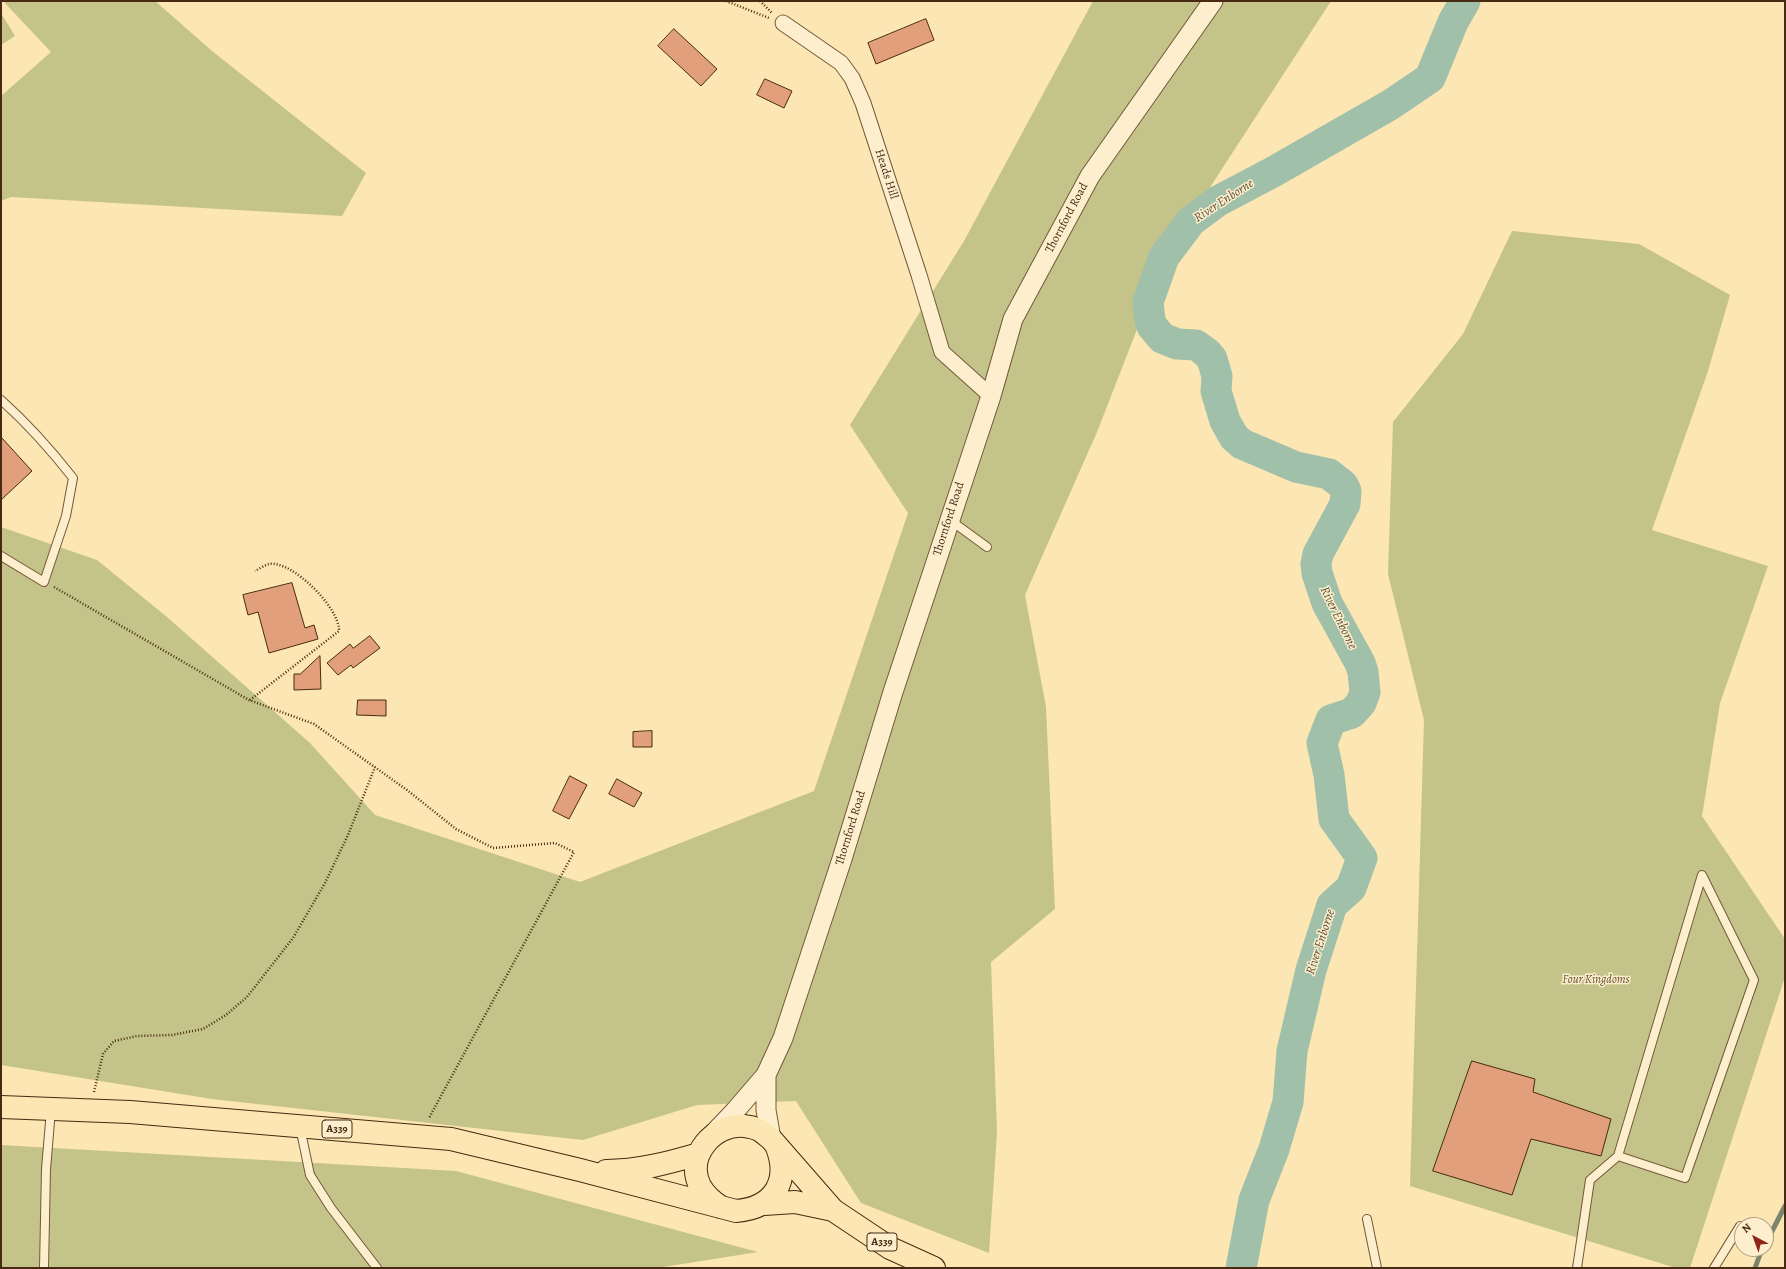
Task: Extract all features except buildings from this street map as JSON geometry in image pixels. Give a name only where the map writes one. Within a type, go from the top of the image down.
[{"type":"highway","name":"A339","points":[[1,1107],[130,1112],[451,1139],[580,1170],[722,1208]]},
{"type":"highway","points":[[736,1125],[755,1128],[774,1142],[781,1158],[782,1173],[774,1193],[764,1204],[750,1210],[736,1211],[722,1208],[710,1200],[700,1185],[696,1171],[699,1154],[706,1141],[711,1136],[724,1128],[736,1125]]},
{"type":"highway","name":"A339","points":[[774,1142],[833,1210],[890,1248],[934,1268]]},
{"type":"highway","name":"A339","points":[[580,1170],[611,1171],[639,1169],[699,1154]]},
{"type":"highway","name":"A339","points":[[764,1204],[795,1202],[833,1210]]},
{"type":"street","name":"Thornford Road","points":[[711,1136],[766,1075],[783,1038],[949,519],[991,396],[1013,319],[1090,176],[1213,1]]},
{"type":"street","name":"Heads Hill","points":[[783,23],[841,63],[852,78],[866,111],[919,275],[942,352],[991,396]]},
{"type":"street","name":"Thornford Road","points":[[766,1075],[766,1110],[774,1142]]},
{"type":"lane","points":[[1,400],[21,418],[73,478],[66,516],[44,582],[1,556]]},
{"type":"lane","points":[[949,519],[987,547]]},
{"type":"lane","points":[[1577,1268],[1590,1180],[1618,1156],[1702,875],[1754,980],[1685,1178],[1618,1156]]},
{"type":"lane","points":[[44,1268],[46,1169],[51,1109]]},
{"type":"lane","points":[[300,1126],[310,1175],[331,1208],[377,1268]]},
{"type":"lane","points":[[1367,1219],[1377,1268]]},
{"type":"lane","points":[[1714,1268],[1734,1236]]},
{"type":"path","points":[[726,1],[783,23]]},
{"type":"path","points":[[250,700],[339,631],[339,624],[332,609],[320,594],[300,578],[282,566],[269,564],[255,571]]},
{"type":"path","points":[[44,582],[250,700],[314,724],[407,790],[456,829],[493,848],[555,843],[574,852],[419,1136]]},
{"type":"path","points":[[90,1110],[103,1054],[114,1041],[136,1036],[172,1035],[203,1029],[226,1015],[247,998],[293,938],[348,835],[375,767]]},
{"type":"green space","points":[[3,1],[155,1],[212,51],[366,173],[342,216],[11,197],[1,201],[1,96],[51,52]]},
{"type":"green space","points":[[1093,1],[1331,1],[1166,255],[1097,432],[1025,595],[1046,707],[1055,909],[991,962],[997,1132],[989,1253],[861,1203],[796,1101],[697,1105],[583,1140],[212,1099],[1,1065],[1,527],[97,560],[167,617],[310,743],[375,815],[580,882],[814,791],[908,513],[850,425],[964,241]]},
{"type":"green space","points":[[1,13],[15,36],[1,45]]},
{"type":"green space","name":"Four Kingdoms","points":[[1512,231],[1639,244],[1730,295],[1708,371],[1652,530],[1768,566],[1720,703],[1702,816],[1785,939],[1785,977],[1690,1268],[1676,1268],[1410,1186],[1424,720],[1388,574],[1393,422],[1463,334]]},
{"type":"green space","points":[[1,1145],[456,1171],[758,1252],[657,1268],[1,1268]]},
{"type":"waterway","name":"River Enborne","points":[[1241,1268],[1254,1200],[1274,1149],[1288,1102],[1292,1051],[1311,970],[1332,905],[1351,888],[1362,858],[1334,819],[1329,775],[1322,743],[1331,720],[1352,713],[1361,703],[1365,692],[1363,672],[1360,663],[1327,603],[1317,573],[1316,564],[1318,554],[1345,504],[1346,491],[1343,485],[1329,474],[1296,467],[1242,444],[1234,437],[1225,421],[1216,391],[1217,376],[1212,359],[1207,353],[1196,345],[1177,344],[1162,338],[1152,326],[1148,302],[1164,257],[1191,221],[1218,201],[1273,172],[1390,105],[1430,78],[1453,22],[1465,1]]},
{"type":"waterway","points":[[1774,1227],[1785,1206]]},
{"type":"waterway","points":[[1755,1268],[1759,1257]]}]
